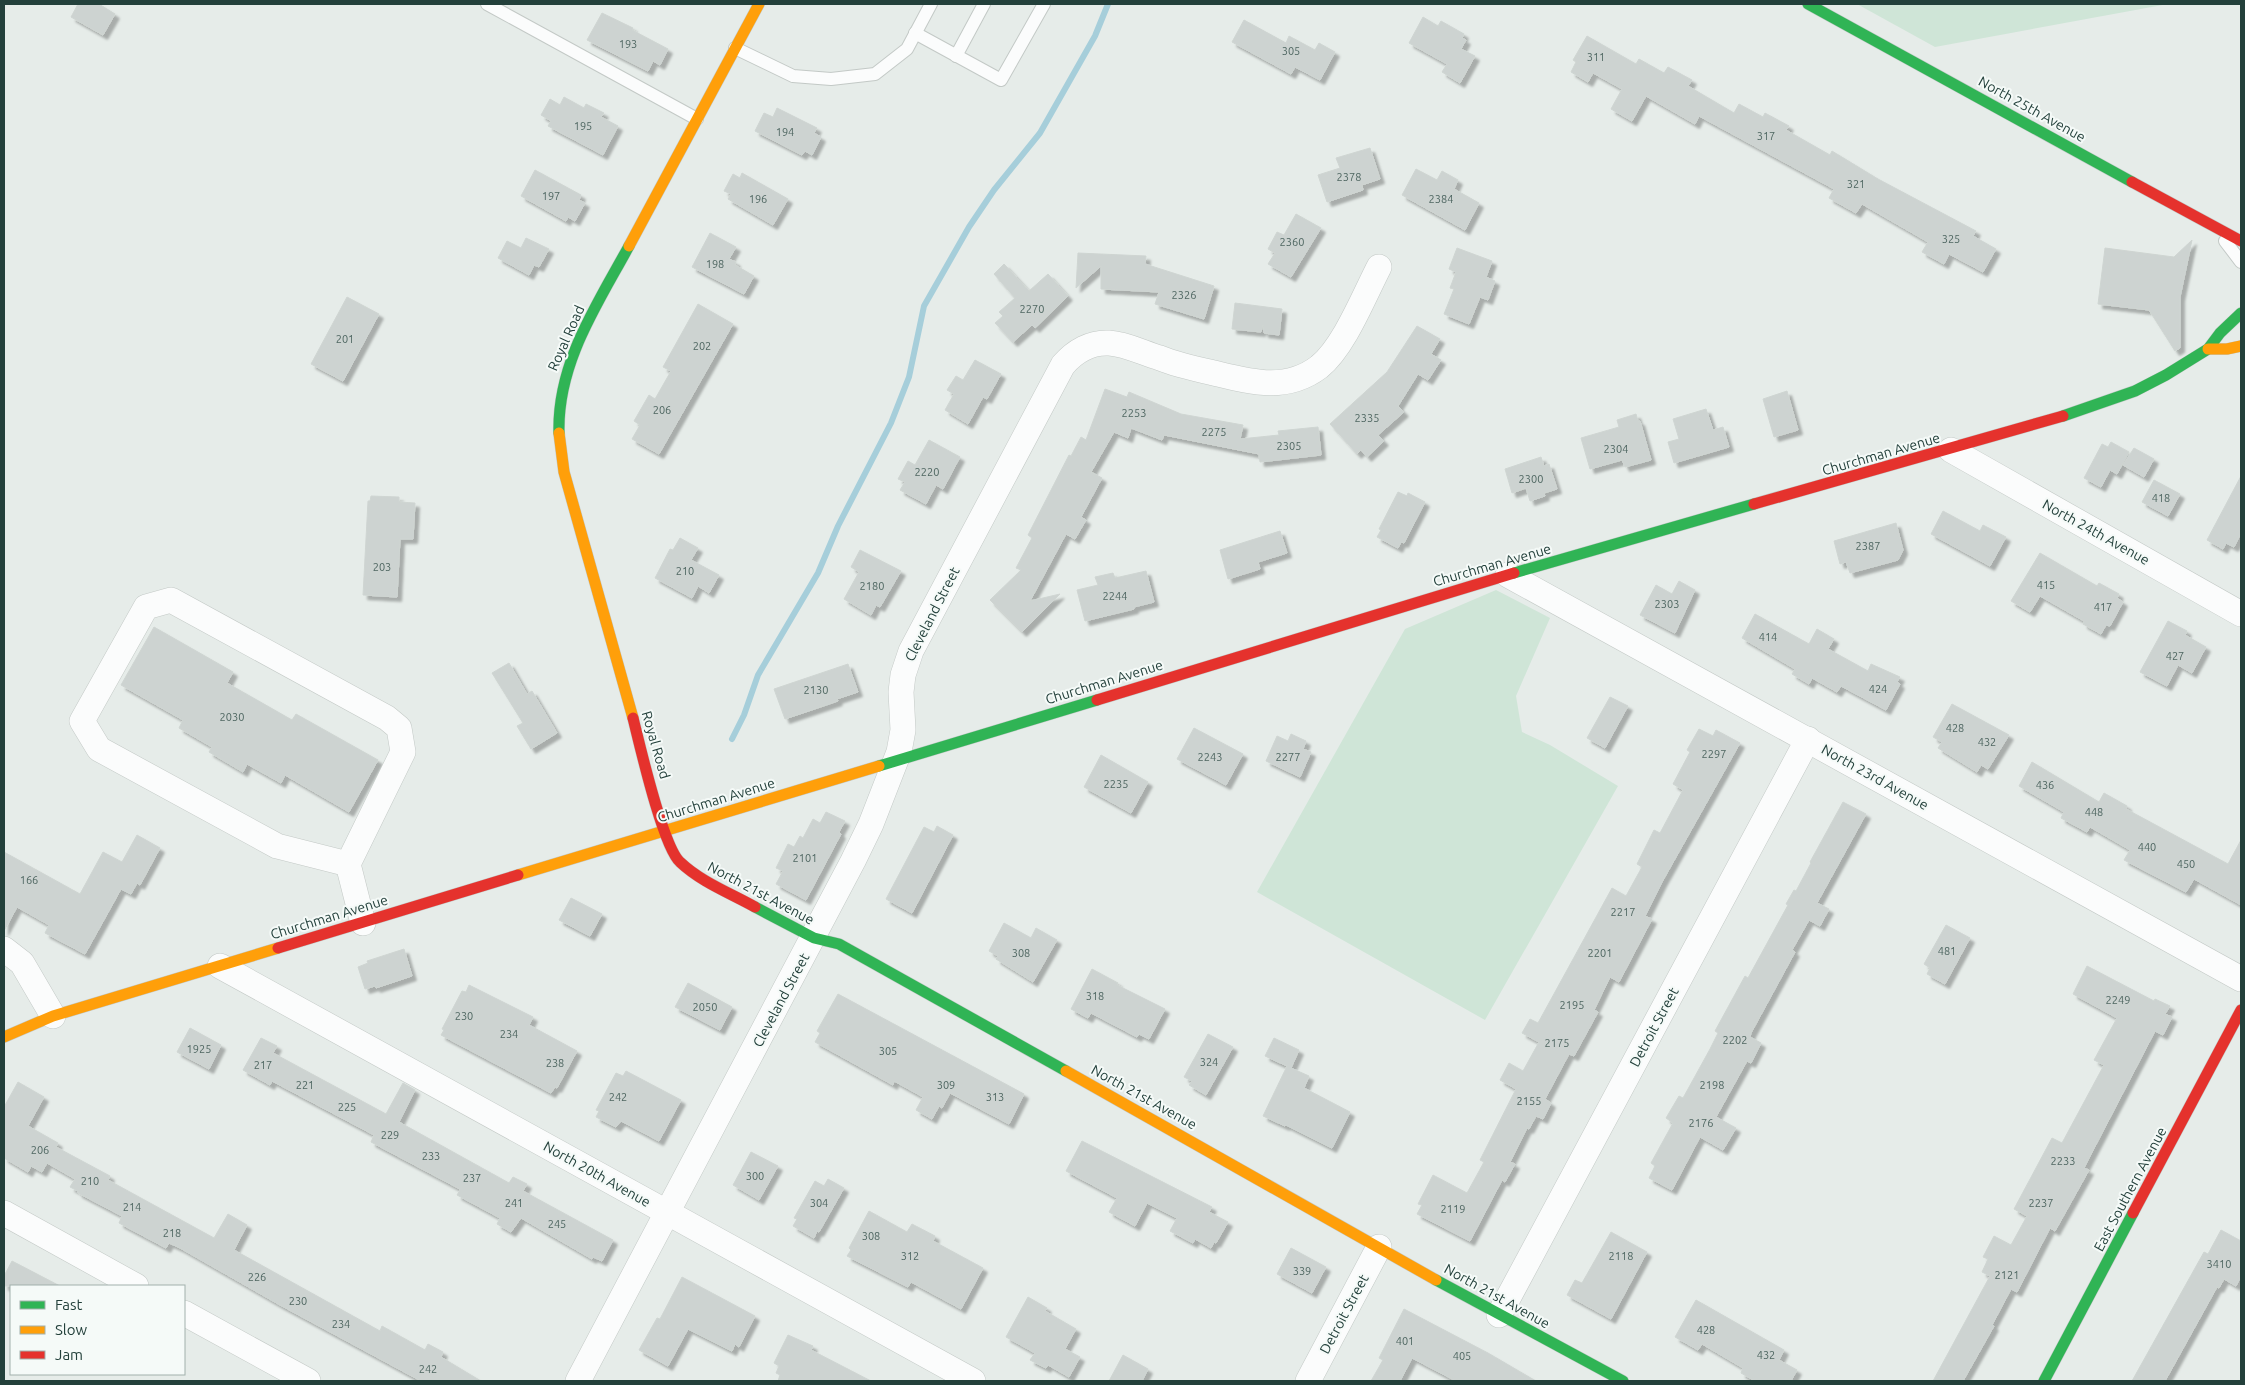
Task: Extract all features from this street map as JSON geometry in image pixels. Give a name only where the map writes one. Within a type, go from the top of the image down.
[{"type":"street","name":"Royal Road","points":[[664,831],[564,472],[558,443],[558,405],[564,377],[578,341],[759,4]]},
{"type":"street","name":"North 25th Avenue","points":[[1808,4],[2241,241]]},
{"type":"street","name":"Cleveland Street","points":[[578,1381],[814,938],[871,824],[896,761],[902,730],[903,675],[911,651],[1063,365],[1068,359],[1088,346],[1110,343],[1182,365],[1250,382],[1271,384],[1292,381],[1319,366],[1333,351],[1379,267]]},
{"type":"street","name":"Churchman Avenue","points":[[4,1036],[53,1016],[1508,575],[1951,450],[2083,410],[2135,391],[2166,376],[2208,348],[2220,333],[2241,313]]},
{"type":"street","points":[[2208,348],[2227,349],[2241,346]]},
{"type":"street","name":"North 24th Avenue","points":[[1951,450],[2241,614]]},
{"type":"street","name":"North 23rd Avenue","points":[[1508,575],[2241,979]]},
{"type":"street","points":[[348,864],[277,846],[100,749],[82,721],[146,607],[171,600],[387,718],[399,728],[403,752],[348,864],[363,922]]},
{"type":"street","name":"Detroit Street","points":[[1499,1315],[1808,739]]},
{"type":"street","name":"North 21st Avenue","points":[[664,831],[678,861],[696,875],[814,938],[838,944],[1499,1315],[1622,1381]]},
{"type":"street","points":[[4,949],[22,963],[53,1016]]},
{"type":"street","name":"North 20th Avenue","points":[[220,966],[973,1381]]},
{"type":"street","name":"East Southern Avenue","points":[[2044,1381],[2241,1010]]},
{"type":"street","points":[[4,1213],[134,1285]]},
{"type":"street","name":"Detroit Street","points":[[1308,1381],[1379,1246]]},
{"type":"street","points":[[185,1313],[308,1381]]},
{"type":"lane","points":[[487,4],[697,119]]},
{"type":"lane","points":[[735,48],[793,76],[831,79],[874,74],[907,49],[931,4]]},
{"type":"lane","points":[[956,56],[984,4]]},
{"type":"lane","points":[[915,33],[1001,80],[1044,4]]},
{"type":"lane","points":[[2213,225],[2241,262]]},
{"type":"green space","points":[[1857,4],[2168,4],[1935,47]]},
{"type":"green space","points":[[1496,590],[1550,618],[1516,696],[1522,732],[1550,745],[1618,786],[1485,1020],[1257,892],[1405,629]]},
{"type":"building","points":[[78,4],[99,4],[115,14],[103,35],[71,17]]},
{"type":"building","points":[[602,13],[633,28],[632,30],[668,49],[660,65],[653,61],[648,71],[587,40]]},
{"type":"building","points":[[1423,17],[1438,26],[1441,21],[1464,34],[1462,38],[1466,40],[1461,49],[1475,56],[1460,83],[1442,72],[1447,64],[1409,43]]},
{"type":"building","points":[[1244,20],[1286,43],[1289,36],[1315,50],[1319,43],[1335,52],[1320,80],[1295,67],[1291,74],[1232,42]]},
{"type":"building","points":[[1587,36],[1636,64],[1639,59],[1664,73],[1668,67],[1692,80],[1688,86],[1734,113],[1739,104],[1763,117],[1765,113],[1789,126],[1786,130],[1830,155],[1832,151],[1878,179],[1976,231],[1973,236],[1996,249],[1983,272],[1949,254],[1944,264],[1922,252],[1928,242],[1862,204],[1856,213],[1829,198],[1834,189],[1699,116],[1695,124],[1646,96],[1632,121],[1611,109],[1622,89],[1593,73],[1588,82],[1571,72],[1576,62],[1573,60]]},
{"type":"building","points":[[564,97],[584,108],[586,104],[604,113],[601,117],[618,126],[603,155],[548,126],[551,121],[541,115],[550,99],[560,105]]},
{"type":"building","points":[[777,108],[817,128],[814,133],[821,137],[812,155],[805,151],[802,155],[755,131],[764,113],[773,117]]},
{"type":"building","points":[[1370,148],[1380,179],[1362,185],[1363,190],[1327,202],[1318,175],[1340,168],[1336,158]]},
{"type":"building","points":[[1416,169],[1437,180],[1442,171],[1458,180],[1454,189],[1479,203],[1465,230],[1402,195]]},
{"type":"building","points":[[535,170],[581,195],[579,200],[585,203],[575,221],[568,217],[566,221],[521,196]]},
{"type":"building","points":[[742,173],[788,199],[773,225],[728,199],[731,194],[724,191],[733,174],[740,178]]},
{"type":"building","points":[[1296,214],[1321,228],[1291,277],[1268,264],[1275,253],[1268,249],[1277,232],[1284,235]]},
{"type":"building","points":[[710,233],[736,247],[729,259],[736,262],[735,265],[754,276],[744,294],[692,267]]},
{"type":"building","points":[[526,238],[549,249],[539,267],[534,265],[529,275],[498,258],[507,241],[521,248]]},
{"type":"building","points":[[2192,240],[2180,297],[2180,348],[2175,351],[2149,310],[2098,304],[2105,248],[2174,257]]},
{"type":"building","points":[[1457,248],[1492,261],[1486,277],[1495,281],[1488,300],[1480,297],[1469,324],[1444,314],[1454,289],[1450,288],[1456,272],[1449,269]]},
{"type":"building","points":[[1078,253],[1146,256],[1145,264],[1214,286],[1204,319],[1155,304],[1159,292],[1101,289],[1101,266],[1076,288]]},
{"type":"building","points":[[1004,264],[1029,291],[1048,274],[1068,296],[1035,328],[1032,325],[1013,342],[995,323],[1003,316],[999,312],[1015,298],[994,274]]},
{"type":"building","points":[[347,297],[379,314],[343,381],[311,364]]},
{"type":"building","points":[[1235,303],[1282,309],[1279,335],[1264,333],[1263,325],[1261,332],[1232,329]]},
{"type":"building","points":[[698,304],[733,324],[659,454],[632,439],[640,425],[634,421],[649,395],[655,399],[671,371],[663,367]]},
{"type":"building","points":[[1417,326],[1440,339],[1431,354],[1441,360],[1428,380],[1418,374],[1398,406],[1404,412],[1378,435],[1384,441],[1367,457],[1361,450],[1357,454],[1330,424],[1387,372]]},
{"type":"building","points":[[975,360],[1001,374],[987,399],[983,397],[968,424],[945,410],[954,394],[947,390],[956,376],[963,380]]},
{"type":"building","points":[[1105,389],[1127,397],[1129,392],[1181,414],[1243,425],[1240,439],[1279,435],[1278,431],[1318,427],[1321,455],[1260,462],[1259,454],[1164,435],[1162,440],[1131,428],[1128,438],[1114,432],[1091,472],[1102,478],[1081,517],[1086,520],[1075,539],[1066,534],[1030,601],[1060,594],[1022,632],[990,600],[1021,570],[1016,568],[1032,538],[1028,535],[1069,455],[1071,456],[1081,437],[1086,440]]},
{"type":"building","points":[[1787,391],[1798,430],[1774,437],[1763,399]]},
{"type":"building","points":[[1706,409],[1713,430],[1723,427],[1729,447],[1674,463],[1668,442],[1679,439],[1673,419]]},
{"type":"building","points":[[1636,414],[1638,421],[1640,421],[1651,460],[1625,467],[1622,460],[1590,469],[1581,438],[1619,427],[1617,420]]},
{"type":"building","points":[[929,440],[960,457],[943,489],[936,485],[926,504],[900,490],[905,482],[898,479],[908,461],[915,465]]},
{"type":"building","points":[[2111,442],[2129,452],[2117,474],[2110,470],[2101,487],[2084,478],[2102,444],[2108,447]]},
{"type":"building","points":[[2134,448],[2154,459],[2144,477],[2123,465]]},
{"type":"building","points":[[1541,457],[1544,466],[1549,464],[1557,489],[1544,493],[1545,496],[1530,501],[1526,488],[1512,493],[1505,469]]},
{"type":"building","points":[[2241,476],[2241,533],[2234,547],[2226,543],[2223,549],[2207,540]]},
{"type":"building","points":[[2154,480],[2180,494],[2168,516],[2142,502]]},
{"type":"building","points":[[1398,492],[1407,496],[1408,493],[1425,502],[1404,543],[1401,542],[1398,548],[1377,537],[1381,530],[1379,529]]},
{"type":"building","points":[[371,496],[399,497],[399,502],[415,503],[413,539],[400,539],[397,597],[363,595],[368,501],[370,501]]},
{"type":"building","points":[[1943,511],[1980,531],[1983,525],[2006,537],[1990,566],[1931,534]]},
{"type":"building","points":[[1896,523],[1903,550],[1898,560],[1850,573],[1846,562],[1840,564],[1834,541]]},
{"type":"building","points":[[1280,531],[1287,553],[1258,562],[1260,569],[1228,579],[1220,550]]},
{"type":"building","points":[[680,538],[698,548],[691,560],[719,575],[709,593],[698,586],[692,598],[655,578],[670,549],[673,550]]},
{"type":"building","points":[[860,550],[901,571],[880,607],[876,605],[871,615],[844,599],[859,572],[851,567]]},
{"type":"building","points":[[2040,553],[2097,586],[2099,583],[2119,594],[2117,598],[2123,602],[2110,626],[2106,625],[2101,634],[2083,624],[2084,621],[2040,596],[2030,612],[2011,601]]},
{"type":"building","points":[[1146,571],[1154,602],[1085,621],[1077,590],[1098,585],[1095,577],[1113,573],[1115,578]]},
{"type":"building","points":[[1679,581],[1695,590],[1675,633],[1640,615],[1656,585],[1672,594]]},
{"type":"building","points":[[1755,614],[1809,644],[1817,629],[1834,639],[1828,649],[1868,671],[1871,664],[1900,677],[1897,682],[1900,684],[1886,710],[1841,686],[1837,692],[1812,678],[1809,684],[1792,674],[1795,669],[1742,638]]},
{"type":"building","points":[[2168,621],[2187,631],[2185,635],[2206,647],[2192,673],[2178,665],[2167,686],[2140,672]]},
{"type":"building","points":[[154,627],[233,672],[227,683],[292,720],[296,714],[378,760],[349,812],[285,775],[281,783],[247,764],[243,772],[209,752],[212,747],[179,728],[183,720],[121,685]]},
{"type":"building","points":[[509,663],[527,694],[532,691],[557,733],[531,749],[517,726],[523,723],[492,673]]},
{"type":"building","points":[[848,664],[858,692],[837,699],[838,701],[785,719],[774,689]]},
{"type":"building","points":[[1610,697],[1628,706],[1605,748],[1587,738]]},
{"type":"building","points":[[1952,704],[2009,735],[1988,769],[1981,765],[1977,772],[1938,748],[1942,742],[1933,737]]},
{"type":"building","points":[[1194,728],[1243,754],[1226,785],[1177,759]]},
{"type":"building","points":[[1699,729],[1713,736],[1716,730],[1740,743],[1662,882],[1645,916],[1652,919],[1619,982],[1610,977],[1594,1010],[1598,1012],[1574,1056],[1569,1054],[1545,1099],[1551,1103],[1543,1119],[1536,1116],[1529,1129],[1527,1128],[1510,1162],[1515,1164],[1505,1182],[1502,1180],[1470,1241],[1417,1214],[1422,1205],[1418,1204],[1433,1175],[1467,1193],[1484,1162],[1480,1160],[1516,1089],[1500,1080],[1509,1063],[1523,1071],[1539,1042],[1522,1033],[1530,1019],[1538,1023],[1612,888],[1626,896],[1642,867],[1637,864],[1654,830],[1660,833],[1683,790],[1673,784],[1690,752],[1687,750]]},
{"type":"building","points":[[1291,734],[1306,741],[1303,749],[1311,752],[1300,777],[1266,761],[1277,736],[1288,741]]},
{"type":"building","points":[[1101,755],[1148,782],[1131,813],[1084,787]]},
{"type":"building","points":[[2032,762],[2099,802],[2104,793],[2127,806],[2126,809],[2228,864],[2241,840],[2241,905],[2194,879],[2186,892],[2124,860],[2130,850],[2090,827],[2087,832],[2061,818],[2064,812],[2019,786]]},
{"type":"building","points":[[1843,802],[1866,814],[1817,903],[1829,909],[1820,926],[1809,920],[1792,950],[1795,952],[1751,1033],[1750,1037],[1761,1043],[1751,1063],[1747,1061],[1716,1117],[1736,1128],[1723,1150],[1700,1137],[1672,1190],[1649,1178],[1655,1166],[1651,1163],[1673,1123],[1666,1118],[1679,1096],[1683,1098],[1718,1033],[1715,1031],[1745,976],[1748,978],[1788,905],[1786,904],[1794,890],[1796,891]]},
{"type":"building","points":[[826,812],[845,821],[839,832],[841,834],[806,900],[776,884],[783,871],[776,868],[788,844],[794,847],[800,836],[803,838],[813,819],[820,823]]},
{"type":"building","points":[[937,826],[953,835],[912,913],[886,899],[924,827],[934,832]]},
{"type":"building","points":[[137,835],[160,848],[140,885],[137,883],[131,894],[121,889],[85,954],[45,933],[49,925],[17,907],[4,931],[4,852],[80,894],[103,852],[122,862]]},
{"type":"building","points":[[571,898],[602,914],[590,936],[559,920]]},
{"type":"building","points":[[1004,923],[1031,938],[1036,928],[1057,940],[1033,982],[996,959],[998,956],[989,951]]},
{"type":"building","points":[[1946,925],[1970,938],[1945,984],[1927,974],[1930,968],[1924,964]]},
{"type":"building","points":[[404,949],[412,976],[376,988],[375,986],[365,989],[358,967],[368,963],[367,961]]},
{"type":"building","points":[[2087,966],[2154,1001],[2155,999],[2170,1006],[2165,1014],[2172,1017],[2163,1035],[2155,1031],[2084,1168],[2089,1170],[2055,1231],[2050,1228],[2017,1292],[2011,1289],[1992,1325],[1994,1326],[1963,1381],[1933,1381],[1990,1276],[1982,1272],[1988,1259],[1983,1257],[1994,1236],[2011,1245],[2027,1216],[2014,1209],[2052,1138],[2062,1143],[2104,1065],[2094,1060],[2117,1018],[2073,994]]},
{"type":"building","points":[[1092,969],[1118,983],[1117,985],[1165,1009],[1149,1039],[1139,1034],[1137,1037],[1091,1013],[1088,1018],[1071,1009]]},
{"type":"building","points":[[688,983],[732,1007],[720,1030],[675,1007]]},
{"type":"building","points":[[469,985],[533,1017],[529,1025],[577,1051],[557,1088],[555,1087],[551,1093],[441,1035],[444,1030],[442,1029],[462,991],[466,992]]},
{"type":"building","points":[[838,994],[1024,1094],[1009,1124],[950,1093],[942,1108],[939,1106],[932,1119],[916,1110],[923,1097],[894,1081],[893,1085],[815,1042],[820,1033],[817,1031]]},
{"type":"building","points":[[190,1028],[221,1045],[209,1069],[177,1052]]},
{"type":"building","points":[[1208,1034],[1233,1047],[1206,1095],[1189,1085],[1192,1081],[1184,1077]]},
{"type":"building","points":[[261,1038],[277,1046],[273,1053],[386,1114],[403,1083],[415,1090],[399,1122],[509,1183],[513,1177],[527,1184],[523,1191],[613,1240],[602,1261],[593,1257],[592,1259],[521,1218],[511,1232],[497,1224],[500,1218],[457,1195],[460,1190],[458,1188],[371,1142],[374,1135],[272,1081],[270,1085],[243,1070]]},
{"type":"building","points":[[1274,1038],[1299,1050],[1291,1068],[1309,1076],[1304,1088],[1350,1112],[1332,1148],[1286,1125],[1263,1116],[1287,1066],[1265,1056]]},
{"type":"building","points":[[626,1071],[681,1100],[659,1141],[621,1121],[616,1127],[596,1117],[599,1111],[596,1110],[616,1073],[623,1076]]},
{"type":"building","points":[[18,1082],[44,1097],[28,1126],[58,1143],[56,1147],[110,1176],[108,1180],[214,1238],[228,1214],[247,1225],[234,1250],[380,1331],[382,1326],[425,1350],[428,1344],[443,1352],[441,1357],[481,1381],[421,1381],[280,1305],[180,1248],[169,1243],[166,1248],[119,1223],[122,1216],[78,1193],[78,1191],[70,1187],[75,1179],[47,1163],[42,1172],[31,1166],[28,1172],[4,1158],[4,1107]]},
{"type":"building","points":[[1082,1141],[1212,1207],[1209,1212],[1228,1222],[1216,1243],[1214,1242],[1211,1248],[1195,1239],[1193,1243],[1170,1231],[1177,1218],[1147,1203],[1135,1226],[1109,1212],[1117,1198],[1066,1171]]},
{"type":"building","points":[[751,1152],[778,1166],[759,1200],[733,1185]]},
{"type":"building","points":[[828,1179],[844,1188],[814,1238],[793,1226],[797,1219],[794,1218],[815,1181],[824,1186]]},
{"type":"building","points":[[869,1211],[907,1232],[912,1224],[935,1236],[933,1241],[983,1268],[961,1309],[911,1282],[908,1287],[847,1256],[851,1250],[849,1248]]},
{"type":"building","points":[[2221,1230],[2241,1241],[2241,1276],[2236,1286],[2224,1279],[2219,1288],[2217,1287],[2165,1381],[2132,1381],[2204,1252],[2208,1254]]},
{"type":"building","points":[[1611,1232],[1647,1252],[1611,1319],[1567,1295],[1575,1280],[1582,1283]]},
{"type":"building","points":[[1291,1248],[1326,1267],[1312,1293],[1277,1274]]},
{"type":"building","points":[[12,1261],[58,1285],[4,1286],[4,1276]]},
{"type":"building","points":[[682,1277],[755,1316],[739,1347],[735,1344],[732,1351],[688,1329],[668,1366],[639,1350],[657,1318],[660,1319]]},
{"type":"building","points":[[1028,1297],[1047,1308],[1045,1311],[1076,1329],[1065,1349],[1080,1357],[1069,1377],[1048,1365],[1046,1368],[1030,1360],[1035,1353],[1006,1337]]},
{"type":"building","points":[[1696,1300],[1784,1350],[1779,1360],[1797,1370],[1791,1381],[1755,1381],[1741,1373],[1743,1368],[1702,1344],[1698,1350],[1675,1337]]},
{"type":"building","points":[[1404,1309],[1488,1353],[1536,1381],[1456,1381],[1412,1358],[1400,1381],[1371,1381],[1383,1360],[1379,1358]]},
{"type":"building","points":[[788,1335],[813,1346],[811,1350],[871,1381],[778,1381],[780,1375],[776,1373],[779,1366],[774,1363]]},
{"type":"building","points":[[1123,1355],[1148,1369],[1142,1381],[1109,1381]]},
{"type":"waterway","points":[[732,739],[744,715],[758,675],[818,573],[838,526],[891,423],[909,377],[924,306],[969,227],[994,190],[1040,133],[1095,36],[1108,4]]},
{"type":"traffic: fast","points":[[1808,4],[2132,182]]},
{"type":"traffic: fast","points":[[559,433],[560,407],[572,359],[592,313],[629,246]]},
{"type":"traffic: fast","points":[[2063,416],[2135,391],[2166,375],[2208,349],[2220,333],[2241,313]]},
{"type":"traffic: fast","points":[[1514,573],[1754,504]]},
{"type":"traffic: fast","points":[[879,766],[1097,700]]},
{"type":"traffic: fast","points":[[755,907],[814,938],[839,944],[1066,1071]]},
{"type":"traffic: fast","points":[[2044,1381],[2133,1213]]},
{"type":"traffic: fast","points":[[1436,1280],[1623,1381]]},
{"type":"traffic: slow","points":[[629,246],[759,4]]},
{"type":"traffic: slow","points":[[2208,349],[2227,349],[2241,346]]},
{"type":"traffic: slow","points":[[559,433],[564,472],[633,718]]},
{"type":"traffic: slow","points":[[518,875],[879,766]]},
{"type":"traffic: slow","points":[[4,1037],[53,1016],[278,948]]},
{"type":"traffic: slow","points":[[1066,1071],[1436,1280]]},
{"type":"traffic: jam","points":[[2132,182],[2241,241]]},
{"type":"traffic: jam","points":[[1754,504],[2063,416]]},
{"type":"traffic: jam","points":[[1097,700],[1514,573]]},
{"type":"traffic: jam","points":[[633,718],[653,795],[673,853],[680,862],[697,876],[755,907]]},
{"type":"traffic: jam","points":[[278,948],[518,875]]},
{"type":"traffic: jam","points":[[2133,1213],[2241,1010]]}]
